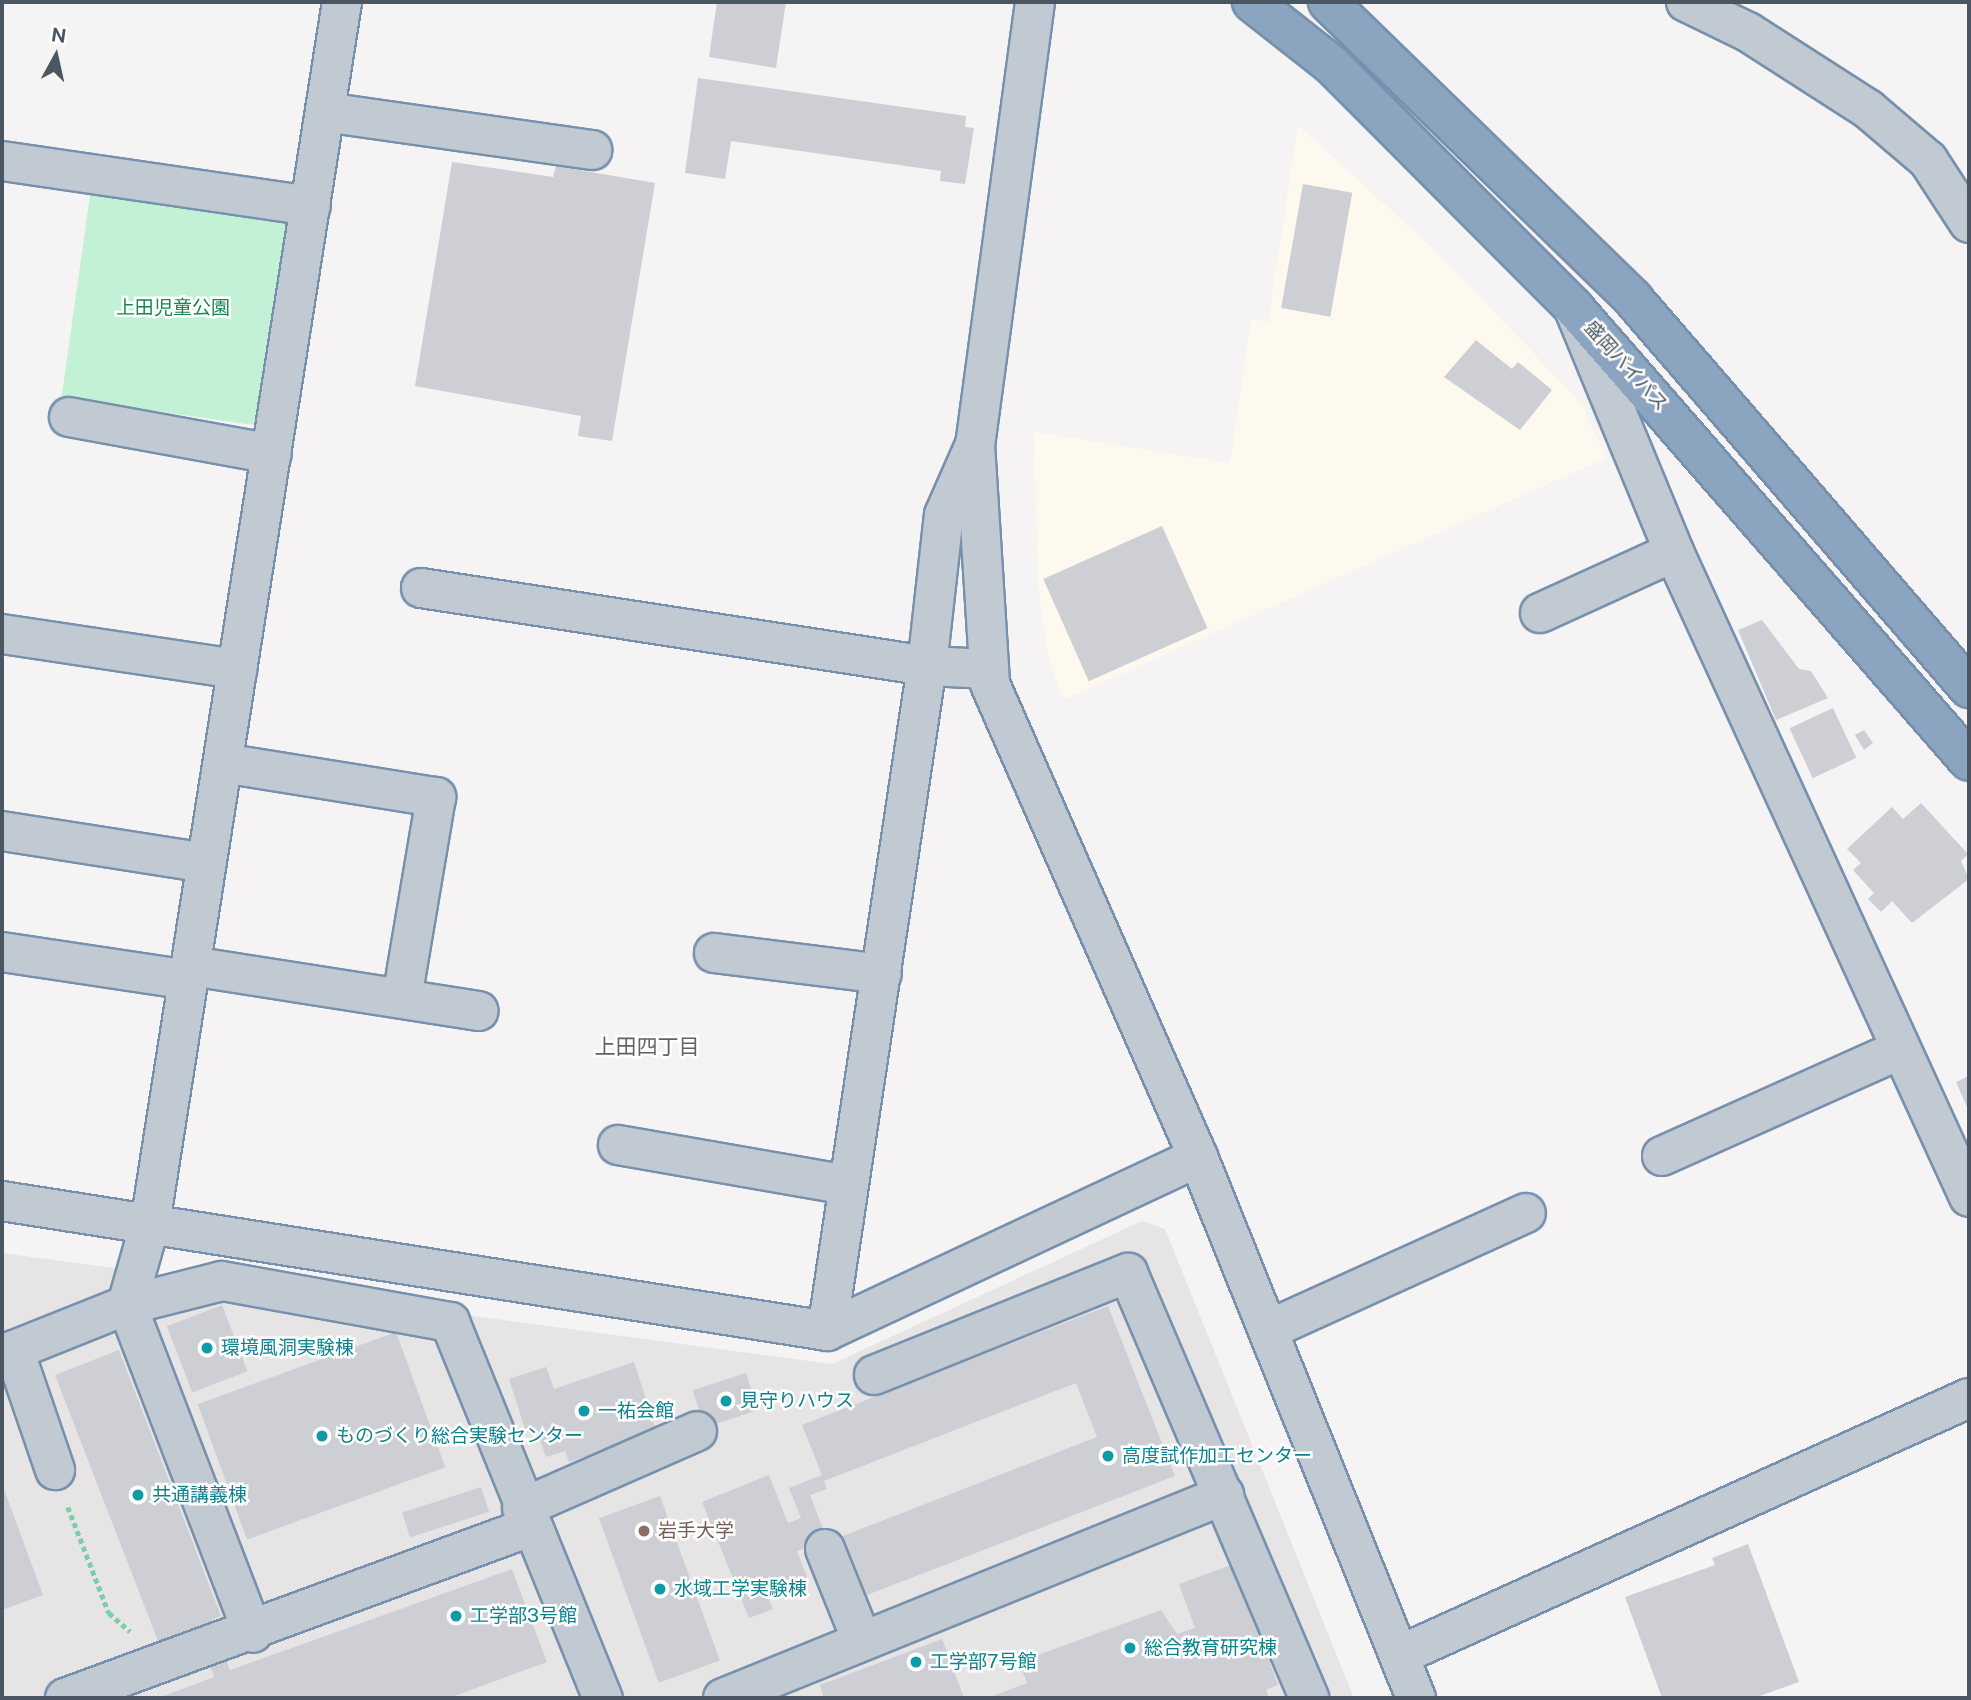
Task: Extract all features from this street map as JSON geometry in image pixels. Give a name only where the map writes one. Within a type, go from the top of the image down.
[{"type":"highway","name":"盛岡バイパス","points":[[1252,2],[1332,65],[1573,307],[1969,761]]},
{"type":"highway","points":[[1328,2],[1633,299],[1969,688]]},
{"type":"street","points":[[253,1633],[127,1305],[150,1224],[342,2]]},
{"type":"street","points":[[1035,2],[975,444],[990,684],[1198,1157],[1416,1698]]},
{"type":"street","points":[[1686,2],[1748,32],[1868,109],[1928,160],[1969,223]]},
{"type":"street","points":[[325,112],[592,150]]},
{"type":"street","points":[[2,160],[311,206]]},
{"type":"street","points":[[1573,307],[1674,552],[1899,1050],[1969,1197]]},
{"type":"street","points":[[69,417],[272,454]]},
{"type":"street","points":[[827,1331],[927,666],[944,515],[975,444]]},
{"type":"street","points":[[1540,613],[1674,552]]},
{"type":"street","points":[[421,588],[927,666],[989,669]]},
{"type":"street","points":[[2,634],[237,669]]},
{"type":"street","points":[[223,763],[436,797],[402,998]]},
{"type":"street","points":[[2,831],[207,863]]},
{"type":"street","points":[[2,952],[402,998],[480,1011]]},
{"type":"street","points":[[713,953],[882,974]]},
{"type":"street","points":[[1662,1156],[1899,1050]]},
{"type":"street","points":[[618,1145],[848,1185]]},
{"type":"street","points":[[2,1201],[827,1331],[1198,1157]]},
{"type":"street","points":[[1268,1330],[1526,1213]]},
{"type":"street","points":[[874,1375],[1128,1273],[1309,1698]]},
{"type":"street","points":[[55,1470],[8,1352],[127,1305],[222,1281],[450,1322],[526,1518],[603,1698]]},
{"type":"street","points":[[1399,1655],[1969,1398]]},
{"type":"street","points":[[65,1698],[253,1633],[526,1518],[697,1431]]},
{"type":"street","points":[[723,1698],[1224,1495]]},
{"type":"street","points":[[825,1549],[862,1641]]},
{"type":"path","points":[[55,1470],[109,1613],[138,1631]]},
{"type":"shaded area","points":[[1298,125],[1442,257],[1580,402],[1607,458],[1063,700],[1047,652],[1038,586],[1034,432],[1230,463],[1251,319],[1268,322]]},
{"type":"shaded area","name":"岩手大学","points":[[1142,1221],[1165,1229],[1354,1698],[2,1698],[2,1253],[832,1364]]},
{"type":"green space","name":"上田児童公園","points":[[91,188],[287,216],[258,425],[61,398]]},
{"type":"building","points":[[717,2],[786,2],[776,68],[709,57]]},
{"type":"building","points":[[698,78],[966,116],[965,127],[974,128],[965,184],[940,181],[941,171],[731,141],[725,179],[685,173]]},
{"type":"building","points":[[452,162],[553,177],[556,166],[655,183],[612,441],[578,436],[581,416],[415,386]]},
{"type":"building","points":[[1303,184],[1352,193],[1330,317],[1281,308]]},
{"type":"building","points":[[1476,340],[1512,369],[1518,362],[1552,390],[1520,430],[1444,377]]},
{"type":"building","points":[[1162,526],[1208,628],[1089,681],[1043,579]]},
{"type":"building","points":[[1762,620],[1799,669],[1811,671],[1828,698],[1776,720],[1738,630]]},
{"type":"building","points":[[1833,708],[1856,758],[1813,778],[1789,728]]},
{"type":"building","points":[[1864,730],[1873,743],[1864,750],[1855,735]]},
{"type":"building","points":[[1921,803],[1968,854],[1961,861],[1969,879],[1912,923],[1892,901],[1881,912],[1868,899],[1874,893],[1853,870],[1861,863],[1847,849],[1892,807],[1903,819]]},
{"type":"building","points":[[1969,1076],[1969,1112],[1956,1082]]},
{"type":"building","name":"環境風洞実験棟","points":[[222,1305],[247,1371],[192,1392],[167,1326]]},
{"type":"building","name":"高度試作加工センター","points":[[1108,1306],[1175,1476],[867,1595],[843,1536],[1097,1437],[1076,1383],[824,1481],[827,1489],[810,1495],[827,1539],[797,1551],[807,1577],[766,1593],[773,1609],[749,1618],[702,1502],[769,1475],[788,1523],[801,1518],[789,1488],[822,1475],[802,1425]]},
{"type":"building","name":"ものづくり総合実験センター","points":[[396,1332],[445,1467],[247,1539],[198,1404]]},
{"type":"building","points":[[119,1350],[221,1616],[211,1620],[230,1670],[512,1569],[547,1662],[449,1698],[158,1698],[214,1677],[195,1627],[158,1641],[55,1375]]},
{"type":"building","name":"一祐会館","points":[[634,1362],[657,1433],[569,1462],[565,1451],[546,1457],[538,1434],[526,1432],[509,1379],[546,1367],[554,1389]]},
{"type":"building","name":"見守りハウス","points":[[746,1373],[758,1410],[705,1427],[693,1390]]},
{"type":"building","points":[[2,1484],[43,1595],[2,1610]]},
{"type":"building","points":[[481,1487],[489,1512],[410,1537],[402,1513]]},
{"type":"building","name":"水域工学実験棟","points":[[660,1496],[720,1660],[659,1683],[599,1518]]},
{"type":"building","points":[[1748,1544],[1799,1682],[1754,1698],[1662,1698],[1625,1597],[1715,1565],[1712,1558]]},
{"type":"building","name":"総合教育研究棟","points":[[1234,1564],[1278,1685],[1266,1690],[1269,1698],[987,1698],[1027,1683],[1019,1662],[1161,1610],[1177,1634],[1195,1628],[1179,1584]]},
{"type":"building","name":"工学部7号館","points":[[942,1639],[964,1698],[824,1698],[820,1685]]},
{"type":"place","name":"環境風洞実験棟","points":[[207,1348]]},
{"type":"place","name":"見守りハウス","points":[[726,1401]]},
{"type":"place","name":"一祐会館","points":[[584,1411]]},
{"type":"place","name":"ものづくり総合実験センター","points":[[322,1436]]},
{"type":"place","name":"高度試作加工センター","points":[[1108,1456]]},
{"type":"place","name":"共通講義棟","points":[[138,1495]]},
{"type":"place","name":"岩手大学","points":[[644,1531]]},
{"type":"place","name":"水域工学実験棟","points":[[660,1589]]},
{"type":"place","name":"工学部3号館","points":[[456,1616]]},
{"type":"place","name":"総合教育研究棟","points":[[1130,1648]]},
{"type":"place","name":"工学部7号館","points":[[916,1662]]},
{"type":"district","name":"上田四丁目","points":[[647,1047]]}]
